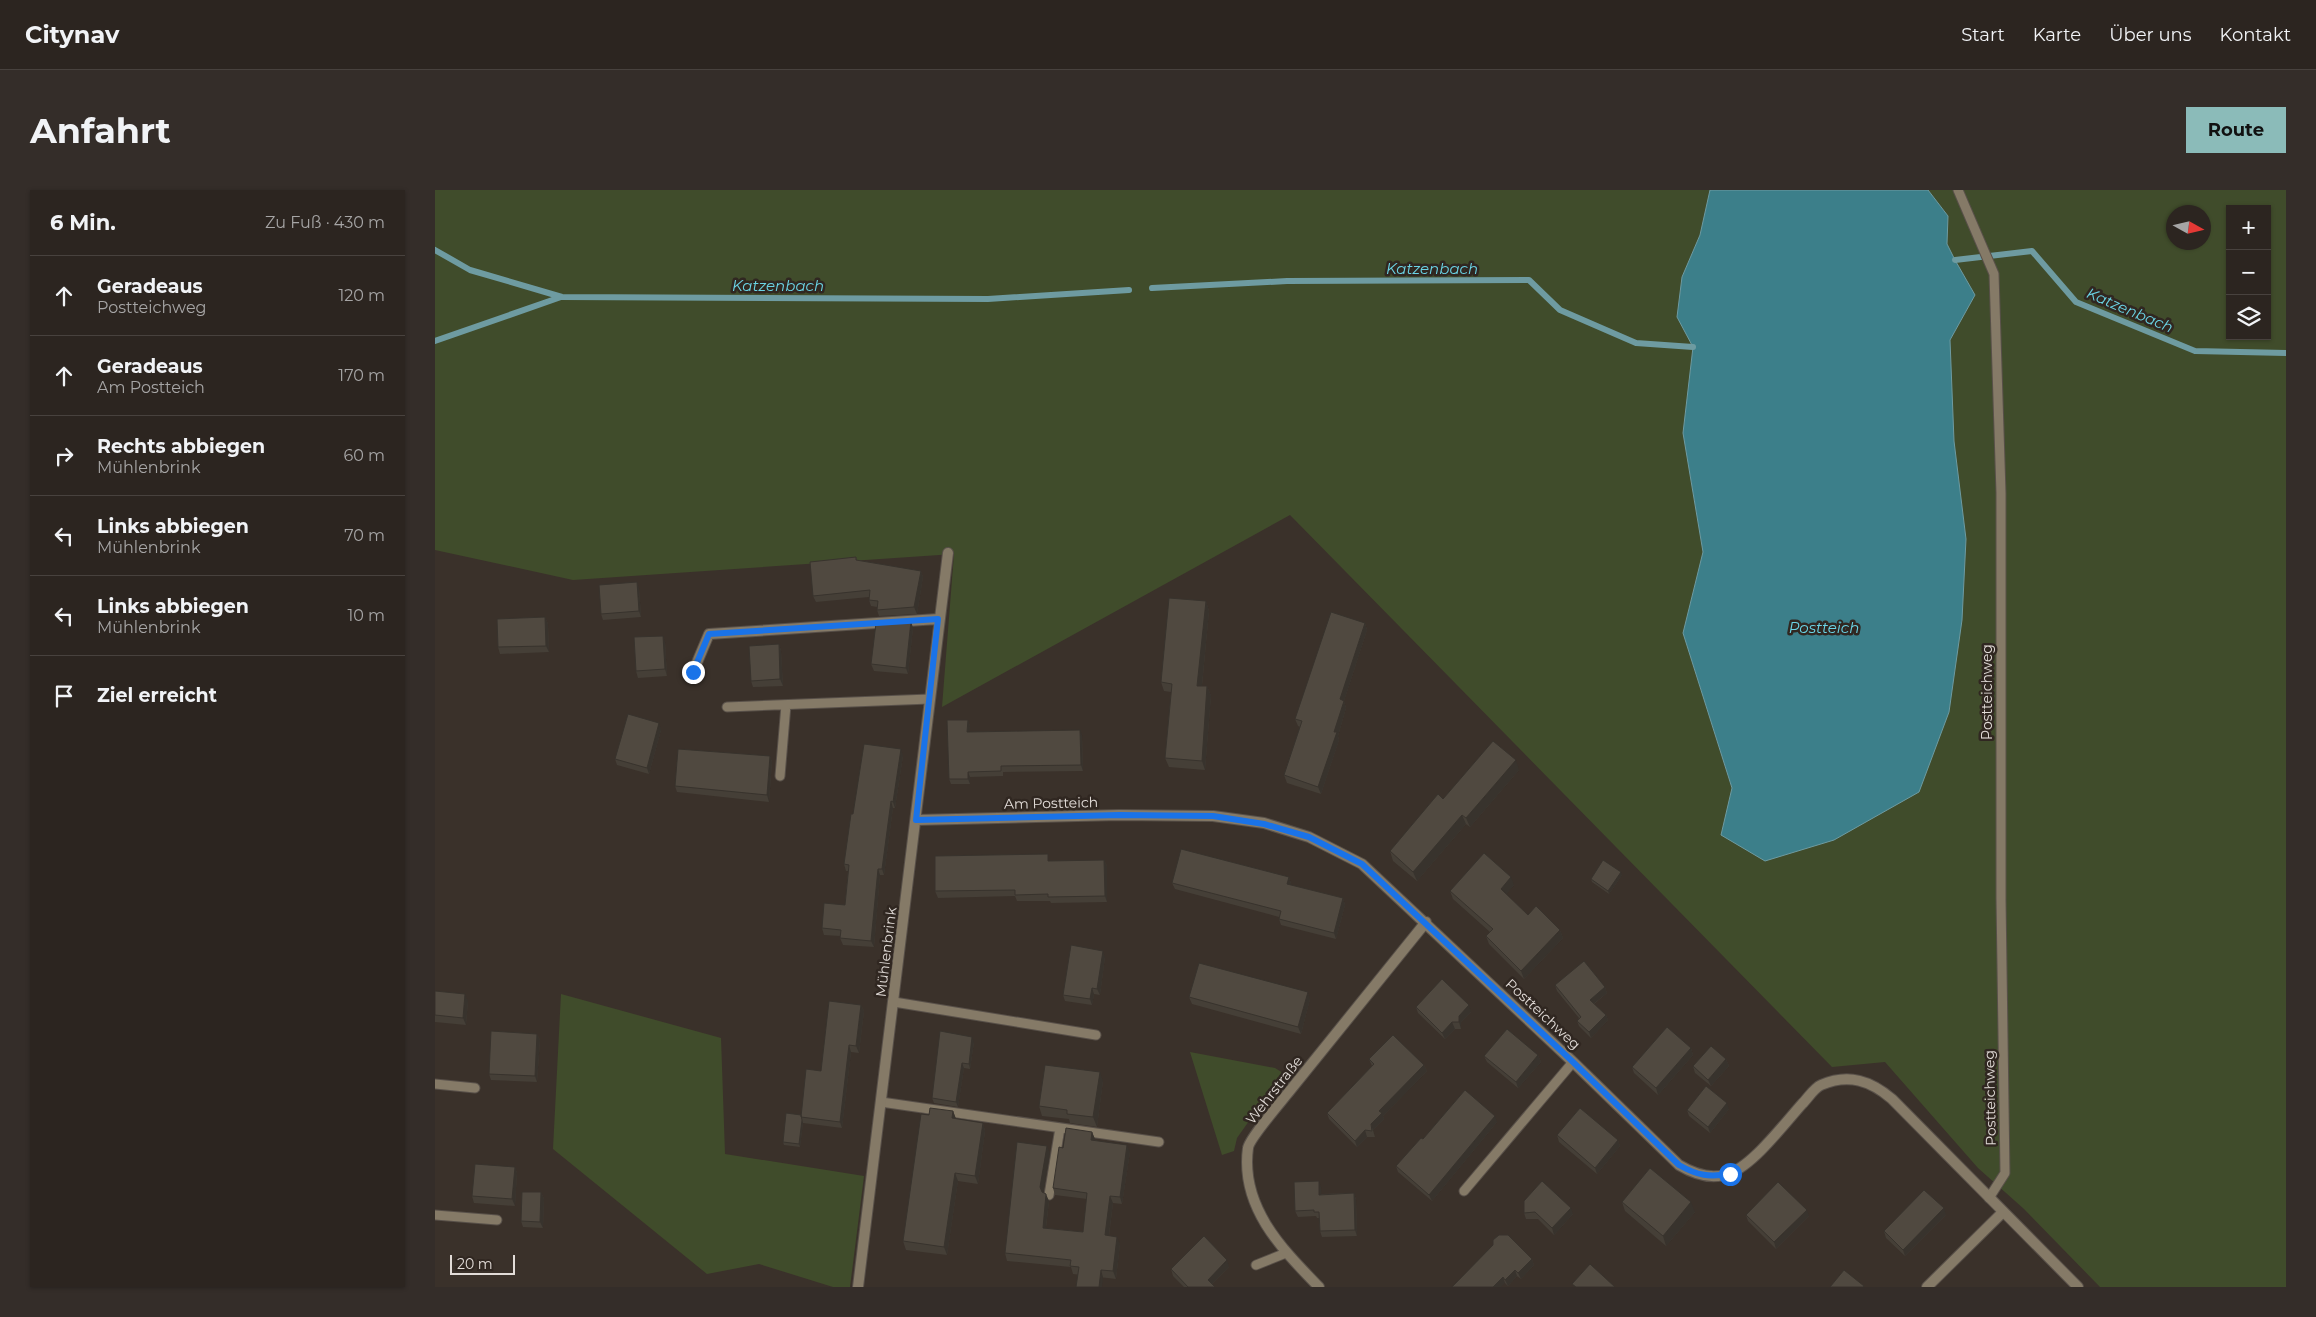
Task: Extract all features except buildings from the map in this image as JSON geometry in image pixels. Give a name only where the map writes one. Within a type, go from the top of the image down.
[{"type":"street","name":"Mühlenbrink","points":[[858,1287],[916,820],[938,619],[948,553]]},
{"type":"street","points":[[693,672],[709,634],[938,619]]},
{"type":"street","name":"Am Postteich","points":[[916,820],[1119,815],[1213,816],[1264,824],[1323,843],[1362,864],[1426,922]]},
{"type":"street","name":"Postteichweg","points":[[1426,922],[1679,1165],[1689,1171],[1710,1177],[1730,1174],[1750,1160],[1820,1086],[1841,1080],[1861,1080],[1877,1087],[1892,1100],[2078,1287]]},
{"type":"street","name":"Wehrstraße","points":[[1319,1287],[1286,1253],[1255,1208],[1247,1175],[1248,1146],[1274,1110],[1426,922]]},
{"type":"street","points":[[1927,1287],[2003,1212]]},
{"type":"lane","name":"Postteichweg","points":[[1958,190],[1994,274],[2001,492],[2001,899],[2005,1173],[1989,1198]]},
{"type":"lane","points":[[727,707],[929,699]]},
{"type":"lane","points":[[780,776],[786,705]]},
{"type":"lane","points":[[894,1002],[1096,1035]]},
{"type":"lane","points":[[1464,1191],[1573,1062]]},
{"type":"lane","points":[[435,1084],[475,1088]]},
{"type":"lane","points":[[881,1102],[1159,1142]]},
{"type":"lane","points":[[1049,1195],[1060,1128]]},
{"type":"lane","points":[[435,1215],[497,1220]]},
{"type":"lane","points":[[1256,1265],[1286,1253]]},
{"type":"green space","points":[[435,190],[1710,190],[1700,235],[1682,277],[1677,317],[1693,347],[1683,433],[1703,552],[1683,633],[1732,789],[1721,835],[1949,712],[1962,620],[1966,539],[1954,441],[1950,340],[1975,295],[1947,244],[1948,216],[1928,190],[2286,190],[2286,1287],[2100,1287],[2024,1209],[1978,1168],[1885,1062],[1832,1067],[1290,515],[942,707],[954,554],[573,580],[435,550]]},
{"type":"green space","points":[[561,994],[721,1038],[725,1154],[864,1176],[850,1287],[833,1287],[759,1264],[707,1274],[553,1149]]},
{"type":"green space","points":[[1190,1052],[1275,1068],[1283,1073],[1237,1138],[1234,1151],[1222,1155]]},
{"type":"water","name":"Postteich","points":[[1710,190],[1928,190],[1948,216],[1947,244],[1975,295],[1950,340],[1954,441],[1966,539],[1962,620],[1949,712],[1919,792],[1834,840],[1765,861],[1721,835],[1732,788],[1683,633],[1703,552],[1683,433],[1693,347],[1677,317],[1682,277],[1700,235]]},
{"type":"waterway","name":"Katzenbach","points":[[435,250],[470,270],[562,297],[988,299],[1129,290]]},
{"type":"waterway","name":"Katzenbach","points":[[1955,260],[2032,251],[2076,302],[2195,351],[2286,353]]},
{"type":"waterway","name":"Katzenbach","points":[[1152,288],[1287,281],[1529,280],[1560,310],[1636,343],[1693,347]]},
{"type":"waterway","points":[[435,341],[561,297]]},
{"type":"route","points":[[693,672],[709,634],[938,619],[916,820],[1119,815],[1213,816],[1264,824],[1323,843],[1362,864],[1426,922],[1679,1165],[1689,1171],[1710,1177],[1730,1174]]}]
